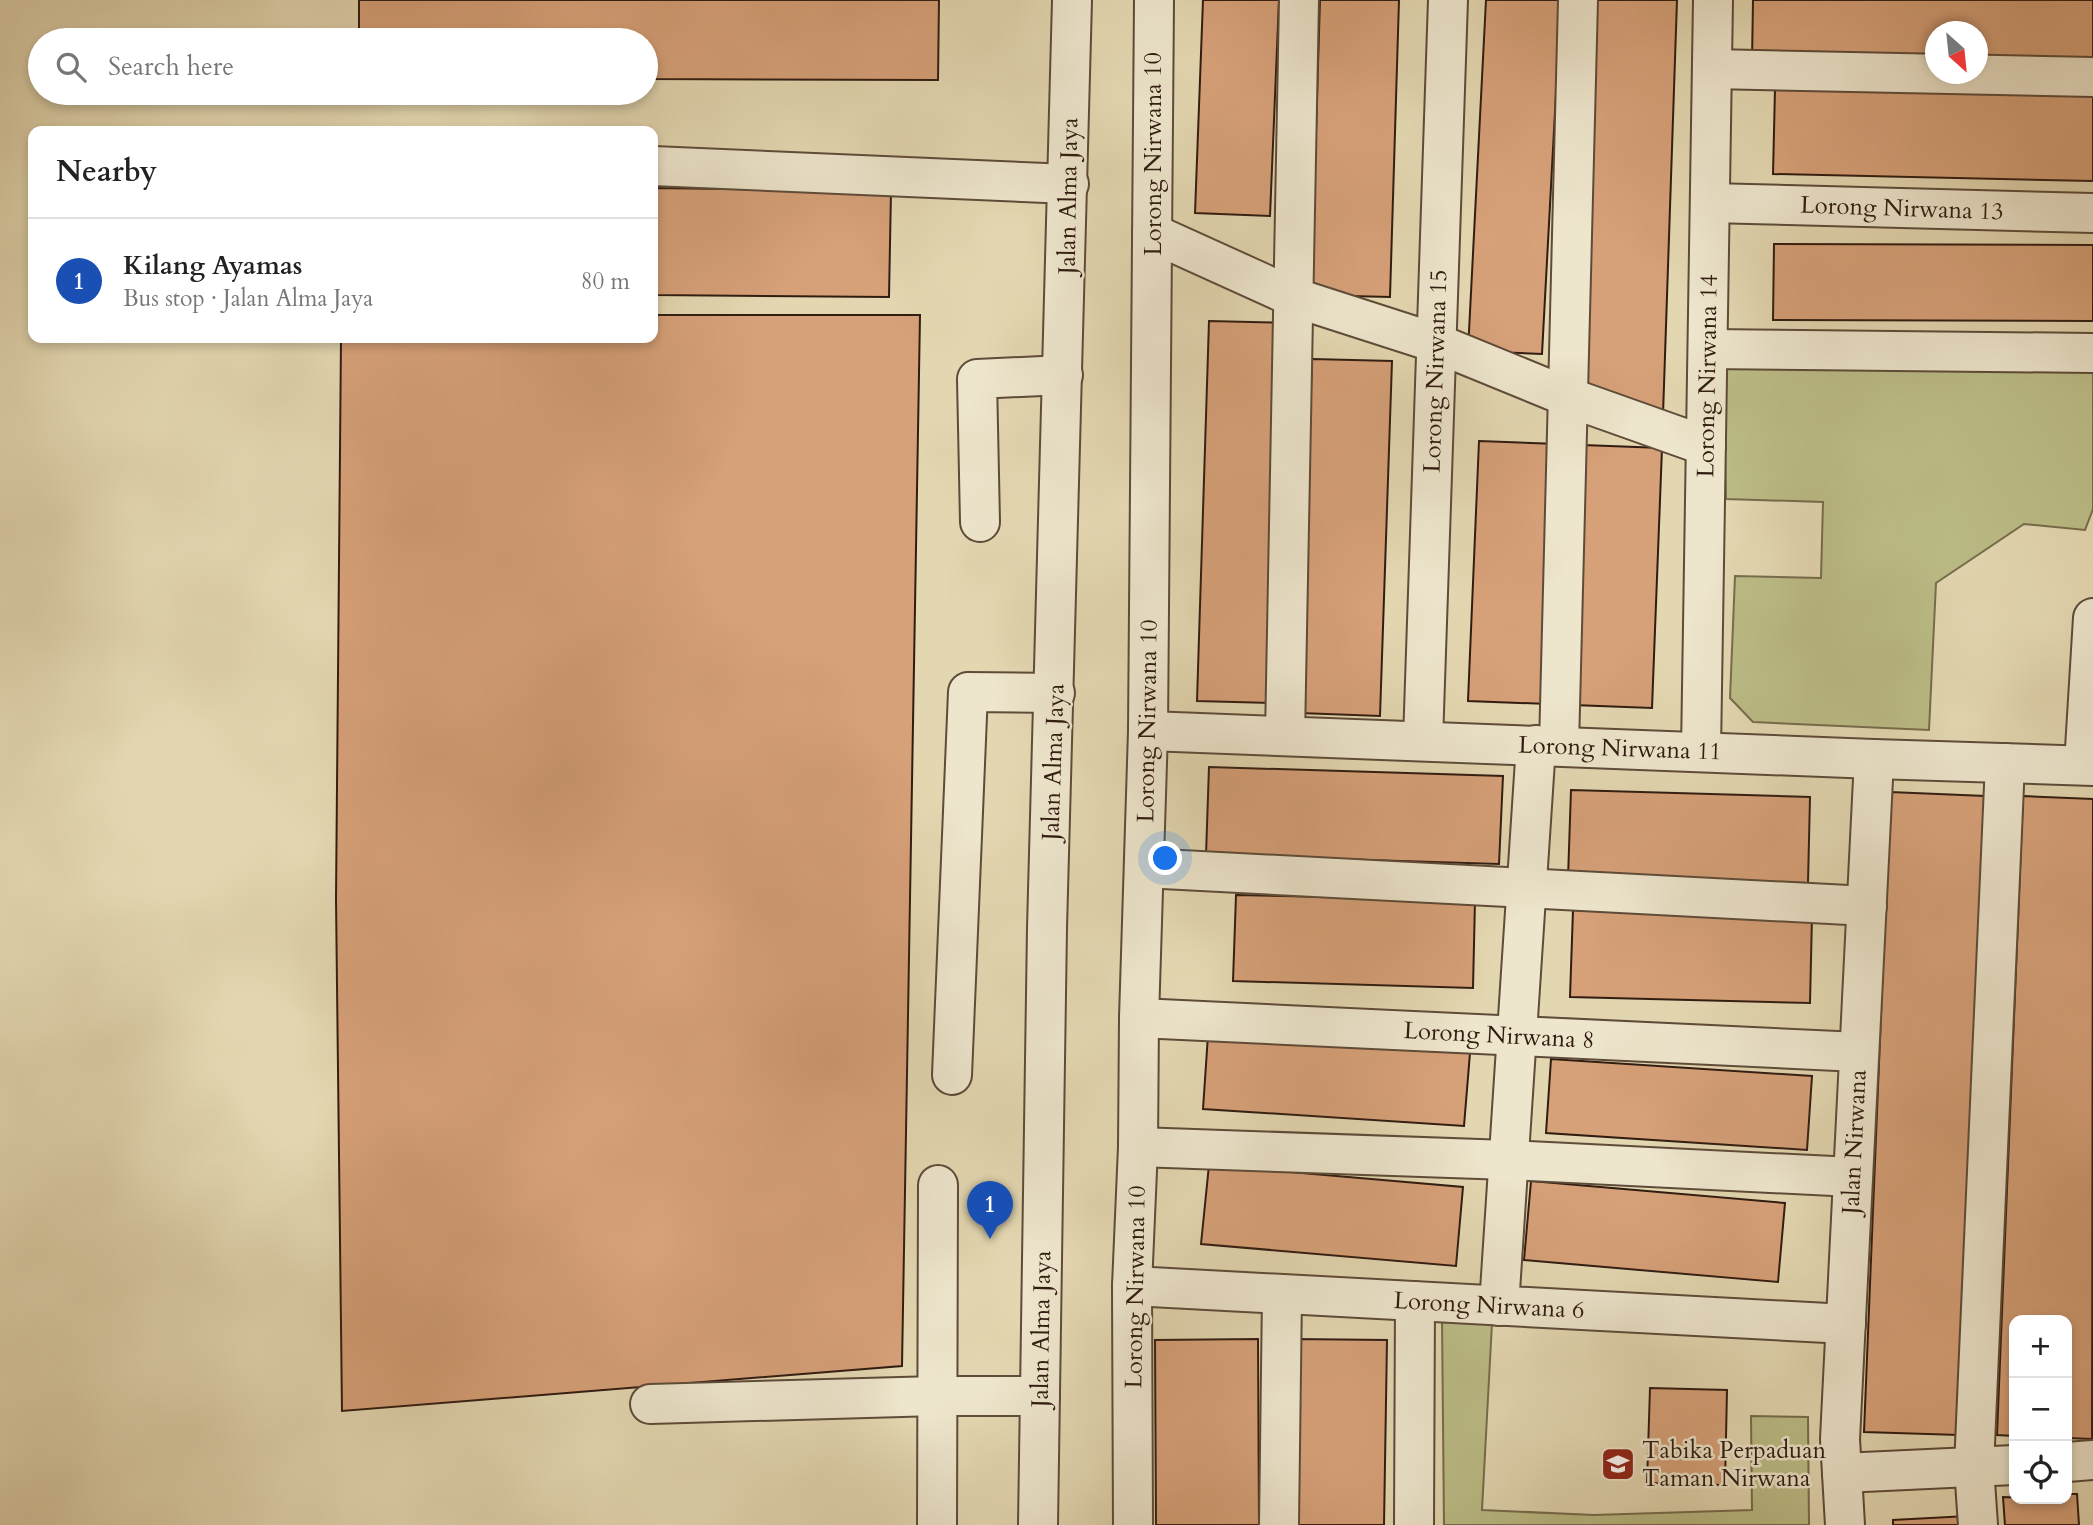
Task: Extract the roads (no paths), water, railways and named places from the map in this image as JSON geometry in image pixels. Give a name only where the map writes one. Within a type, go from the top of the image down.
[{"type":"street","name":"Jalan Alma Jaya","points":[[1038,1525],[1047,928],[1072,0]]},
{"type":"street","name":"Lorong Nirwana 10","points":[[1133,1525],[1132,1286],[1138,1147],[1147,731],[1154,0]]},
{"type":"street","points":[[1286,736],[1299,0]]},
{"type":"street","name":"Lorong Nirwana 15","points":[[1423,741],[1448,0]]},
{"type":"street","points":[[1499,1306],[1526,888],[1547,746],[1567,397],[1578,0]]},
{"type":"street","name":"Lorong Nirwana 14","points":[[1701,751],[1713,0]]},
{"type":"street","points":[[1712,69],[2093,77]]},
{"type":"street","points":[[658,166],[1069,184]]},
{"type":"street","name":"Lorong Nirwana 13","points":[[1710,203],[2093,213]]},
{"type":"street","points":[[1152,233],[1293,297],[1436,343],[1567,397],[1706,446]]},
{"type":"street","points":[[1708,349],[2093,353]]},
{"type":"street","points":[[981,522],[977,379],[1063,375]]},
{"type":"street","points":[[2088,765],[2093,618]]},
{"type":"street","points":[[952,1075],[968,692],[1055,693]]},
{"type":"street","name":"Lorong Nirwana 11","points":[[1147,731],[2088,765]]},
{"type":"street","name":"Jalan Nirwana","points":[[1845,1525],[1840,1438],[1874,759]]},
{"type":"street","points":[[1978,1525],[1974,1467],[2006,763]]},
{"type":"street","points":[[1144,868],[1867,906]]},
{"type":"street","name":"Lorong Nirwana 8","points":[[1139,1018],[1859,1052]]},
{"type":"street","points":[[1138,1147],[1508,1160],[1853,1177]]},
{"type":"street","points":[[937,1525],[938,1185]]},
{"type":"street","name":"Lorong Nirwana 6","points":[[1132,1286],[1846,1324]]},
{"type":"street","points":[[1279,1525],[1282,1294]]},
{"type":"street","points":[[1414,1525],[1415,1301]]},
{"type":"street","points":[[650,1404],[937,1396],[1040,1396]]},
{"type":"street","points":[[2072,1462],[2093,1460]]},
{"type":"street","points":[[1842,1473],[2009,1465]]},
{"type":"place","name":"Kilang Ayamas","points":[[990,1239]]},
{"type":"place","name":"Tabika Perpaduan Taman Nirwana","points":[[1618,1464]]}]
